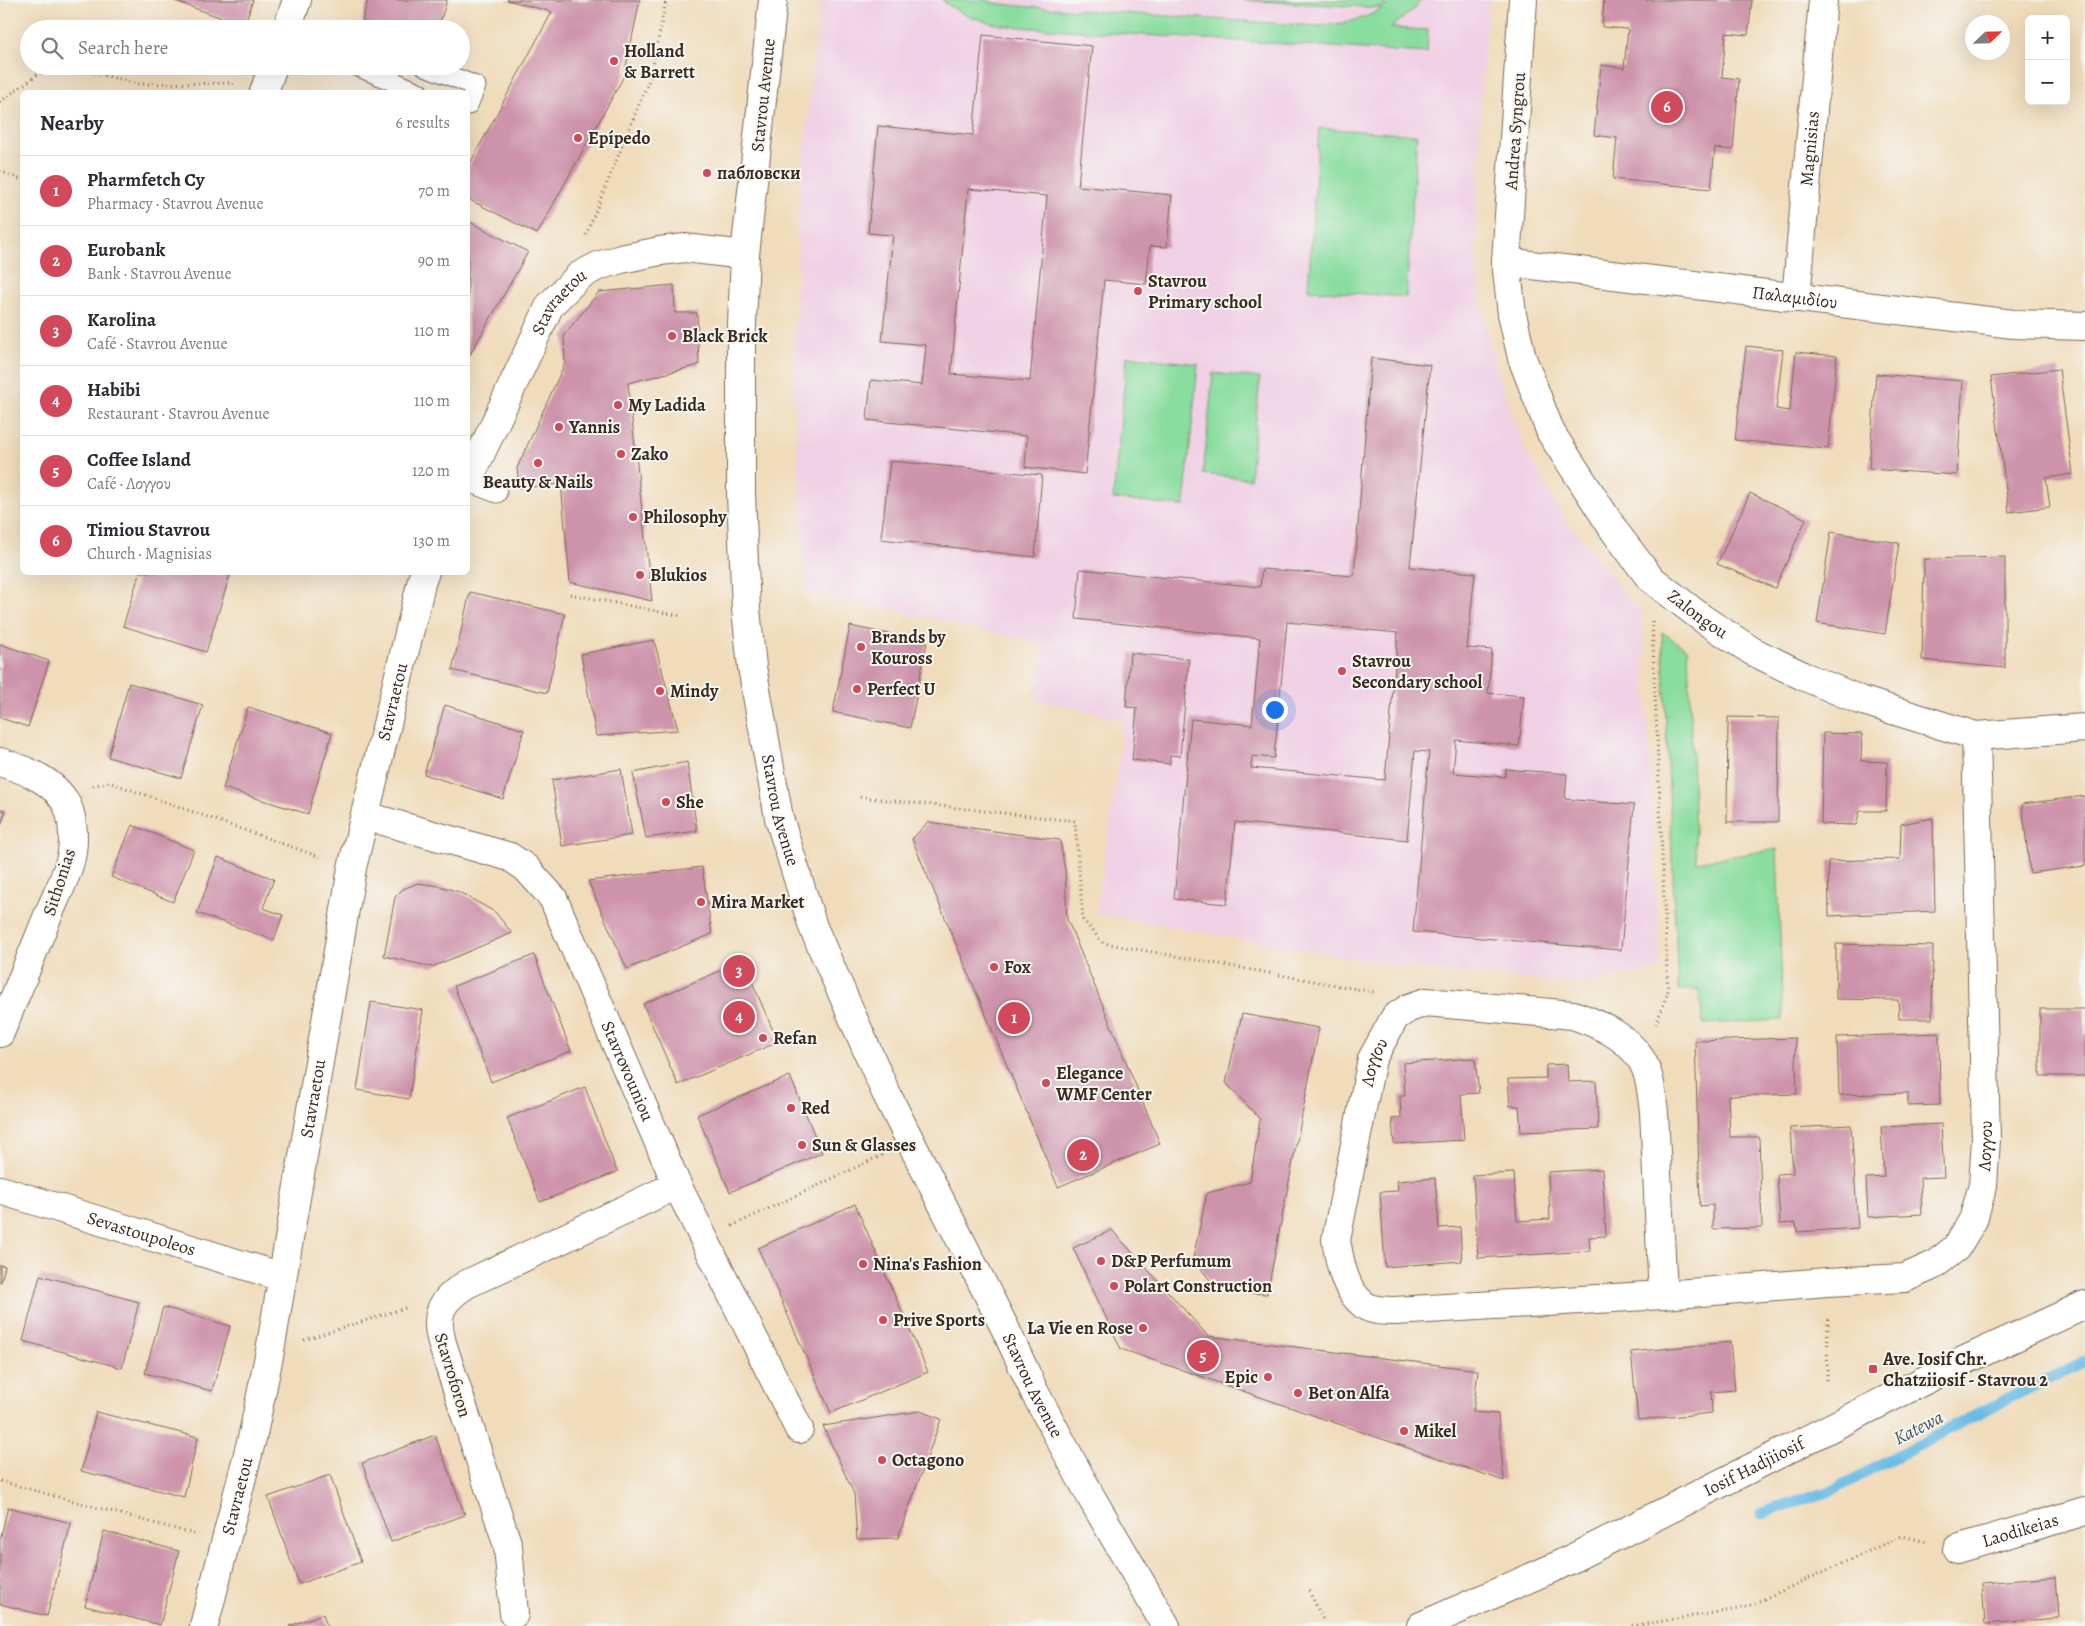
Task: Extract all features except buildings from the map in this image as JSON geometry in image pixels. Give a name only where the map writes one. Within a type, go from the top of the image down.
[{"type":"street","points":[[290,20],[298,0]]},
{"type":"street","name":"Stavrou Avenue","points":[[773,0],[745,255],[741,347],[741,455],[746,609],[752,667],[779,818],[813,927],[886,1093],[1005,1328],[1035,1393],[1091,1497],[1166,1626]]},
{"type":"street","name":"Andrea Syngrou","points":[[1506,262],[1523,0]]},
{"type":"street","name":"Magnisias","points":[[1796,298],[1823,0]]},
{"type":"street","name":"Stavraetou","points":[[470,478],[550,305],[579,276],[598,266],[660,251],[685,248],[745,255]]},
{"type":"street","name":"Παλαμιδίου","points":[[1506,262],[2013,324],[2085,326]]},
{"type":"street","name":"Zalongou","points":[[1506,262],[1512,314],[1522,358],[1551,433],[1616,533],[1650,578],[1752,651],[1803,676],[1860,700],[1976,736],[2085,728]]},
{"type":"street","name":"Stavraetou","points":[[204,1626],[253,1434],[270,1351],[352,868],[366,816],[417,575]]},
{"type":"street","name":"Λογγου","points":[[1663,1295],[1654,1112],[1651,1087],[1642,1060],[1627,1043],[1596,1023],[1573,1015],[1426,1002],[1409,1008],[1395,1017],[1372,1059],[1336,1240],[1339,1261],[1348,1284],[1364,1305],[1379,1311],[1405,1311],[1663,1295],[1904,1278],[1934,1265],[1956,1248],[1973,1220],[1983,1185],[1986,1139],[1976,736]]},
{"type":"street","name":"Sithonias","points":[[0,762],[26,770],[60,794],[69,810],[73,829],[72,852],[63,880],[0,1033]]},
{"type":"street","name":"Stavrovouniou","points":[[366,816],[510,857],[526,868],[553,898],[678,1185],[799,1429]]},
{"type":"street","name":"Stavroforon","points":[[514,1614],[508,1546],[438,1328],[438,1315],[444,1304],[455,1292],[467,1284],[678,1185]]},
{"type":"street","name":"Sevastoupoleos","points":[[0,1190],[282,1277]]},
{"type":"street","name":"Iosif Hadjiiosif","points":[[1421,1626],[1557,1566],[1961,1362],[2085,1305]]},
{"type":"street","name":"Laodikeias","points":[[1957,1549],[2085,1511]]},
{"type":"lane","points":[[378,75],[413,90]]},
{"type":"lane","points":[[448,75],[476,86],[470,100]]},
{"type":"lane","points":[[470,483],[497,494]]},
{"type":"path","points":[[586,236],[651,74],[666,0]]},
{"type":"path","points":[[0,102],[37,75]]},
{"type":"path","points":[[103,75],[138,84],[268,80]]},
{"type":"path","points":[[0,171],[20,179]]},
{"type":"path","points":[[1642,1060],[1668,992],[1650,578]]},
{"type":"path","points":[[570,594],[681,616]]},
{"type":"path","points":[[60,794],[108,782],[352,868]]},
{"type":"path","points":[[860,798],[1075,821],[1083,920],[1103,943],[1377,993]]},
{"type":"path","points":[[705,1239],[866,1162]]},
{"type":"path","points":[[1827,1380],[1828,1282]]},
{"type":"path","points":[[270,1351],[455,1292]]},
{"type":"path","points":[[0,1481],[226,1542]]},
{"type":"path","points":[[1632,1626],[1744,1608],[1902,1536],[1957,1549]]},
{"type":"path","points":[[1308,1591],[1323,1620]]},
{"type":"shaded area","points":[[819,0],[1489,0],[1482,82],[1475,259],[1485,324],[1498,374],[1522,443],[1562,514],[1621,590],[1642,611],[1660,969],[1584,985],[1402,967],[1096,914],[1118,769],[1123,720],[1034,699],[1045,644],[806,592],[794,389],[798,218]]},
{"type":"green space","points":[[942,0],[986,0],[994,3],[1019,6],[1317,26],[1351,21],[1383,8],[1242,0],[1384,0],[1385,7],[1392,0],[1421,0],[1415,8],[1391,28],[1428,30],[1427,53],[1017,27],[968,16]]},
{"type":"green space","points":[[1319,128],[1417,135],[1406,297],[1308,290]]},
{"type":"green space","points":[[1127,356],[1198,364],[1184,506],[1113,499]]},
{"type":"green space","points":[[1213,373],[1260,378],[1250,479],[1203,474]]},
{"type":"green space","points":[[1662,632],[1688,650],[1696,862],[1777,849],[1783,1020],[1703,1024],[1699,990],[1678,990]]},
{"type":"waterway","name":"Katewa","points":[[1762,1513],[1833,1490],[1977,1414],[2085,1361]]},
{"type":"place","name":"Holland & Barrett","points":[[614,61]]},
{"type":"place","name":"Timiou Stavrou","points":[[1667,107]]},
{"type":"place","name":"Epípedo","points":[[578,138]]},
{"type":"place","name":"пабловски","points":[[707,173]]},
{"type":"place","name":"Stavrou Primary school","points":[[1138,291]]},
{"type":"place","name":"Black Brick","points":[[672,336]]},
{"type":"place","name":"My Ladida","points":[[618,405]]},
{"type":"place","name":"Yannis","points":[[559,427]]},
{"type":"place","name":"Zako","points":[[621,454]]},
{"type":"place","name":"Beauty & Nails","points":[[538,463]]},
{"type":"place","name":"Philosophy","points":[[633,517]]},
{"type":"place","name":"Blukios","points":[[640,575]]},
{"type":"place","name":"Brands by Kouross","points":[[861,647]]},
{"type":"place","name":"Stavrou Secondary school","points":[[1342,671]]},
{"type":"place","name":"Perfect U","points":[[857,689]]},
{"type":"place","name":"Mindy","points":[[660,691]]},
{"type":"place","name":"She","points":[[666,802]]},
{"type":"place","name":"Mira Market","points":[[701,902]]},
{"type":"place","name":"Fox","points":[[994,967]]},
{"type":"place","name":"Karolina","points":[[739,971]]},
{"type":"place","name":"Habibi","points":[[739,1017]]},
{"type":"place","name":"Pharmfetch Cy","points":[[1014,1018]]},
{"type":"place","name":"Refan","points":[[763,1038]]},
{"type":"place","name":"Elegance WMF Center","points":[[1046,1083]]},
{"type":"place","name":"Red","points":[[791,1108]]},
{"type":"place","name":"Sun & Glasses","points":[[802,1145]]},
{"type":"place","name":"Eurobank","points":[[1083,1155]]},
{"type":"place","name":"D&P Perfumum","points":[[1101,1261]]},
{"type":"place","name":"Nina's Fashion","points":[[863,1264]]},
{"type":"place","name":"Polart Construction","points":[[1114,1286]]},
{"type":"place","name":"Prive Sports","points":[[883,1320]]},
{"type":"place","name":"La Vie en Rose","points":[[1143,1328]]},
{"type":"place","name":"Coffee Island","points":[[1203,1356]]},
{"type":"place","name":"Ave. Iosif Chr. Chatziiosif - Stavrou 2","points":[[1873,1369]]},
{"type":"place","name":"Epic","points":[[1268,1377]]},
{"type":"place","name":"Bet on Alfa","points":[[1298,1393]]},
{"type":"place","name":"Mikel","points":[[1404,1431]]},
{"type":"place","name":"Octagono","points":[[882,1460]]}]
